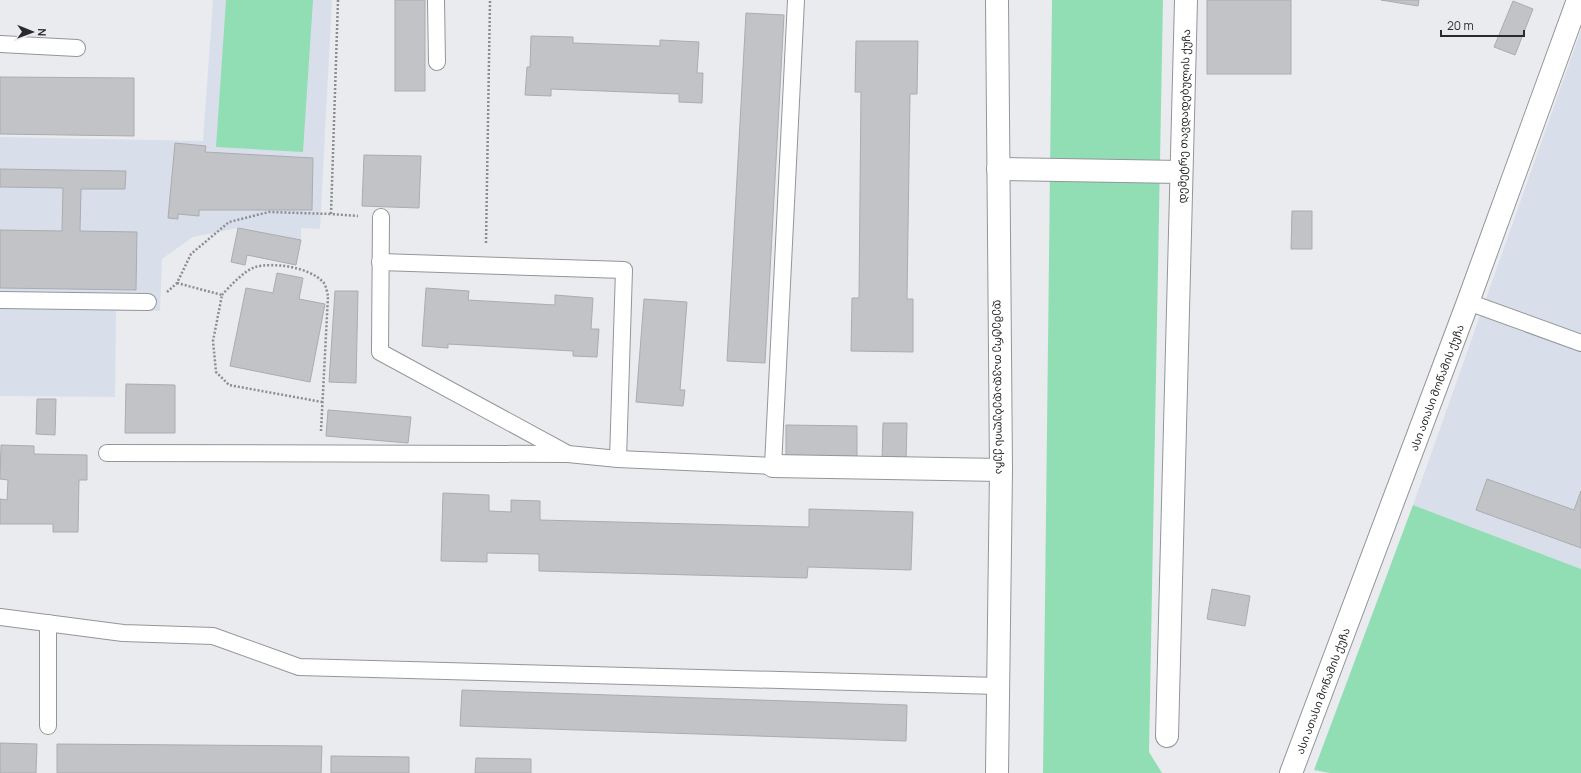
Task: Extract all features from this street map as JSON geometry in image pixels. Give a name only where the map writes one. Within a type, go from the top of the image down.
[{"type":"street","name":"დემეტრე თავდადებულის ქუჩა","points":[[997,0],[1001,470],[997,773]]},
{"type":"street","name":"დემეტრე თავდადებულის ქუჩა","points":[[1167,736],[1186,0]]},
{"type":"street","name":"ასი ათასი მოწამის ქუჩა","points":[[1291,773],[1468,302],[1578,0]]},
{"type":"street","points":[[998,169],[1181,172]]},
{"type":"street","points":[[773,466],[1001,470]]},
{"type":"lane","points":[[436,0],[437,62]]},
{"type":"lane","points":[[107,453],[568,454],[773,466],[796,0]]},
{"type":"lane","points":[[0,44],[77,48]]},
{"type":"lane","points":[[381,217],[380,352],[568,454]]},
{"type":"lane","points":[[380,262],[624,270],[618,458]]},
{"type":"lane","points":[[0,300],[148,302]]},
{"type":"lane","points":[[1468,302],[1581,343]]},
{"type":"lane","points":[[0,617],[123,633],[212,636],[298,667],[998,686]]},
{"type":"lane","points":[[48,623],[48,726]]},
{"type":"path","points":[[331,214],[338,0]]},
{"type":"path","points":[[486,265],[490,0]]},
{"type":"path","points":[[148,302],[166,292],[177,283],[191,254],[229,222],[269,212],[381,217]]},
{"type":"path","points":[[321,454],[322,402],[327,345],[328,296],[324,282],[310,273],[290,267],[269,266],[254,268],[232,282],[222,294],[213,341],[216,372],[229,385],[322,402]]},
{"type":"path","points":[[177,283],[222,294]]},
{"type":"shaded area","points":[[213,0],[332,0],[320,229],[301,228],[301,240],[238,228],[193,237],[162,259],[160,311],[116,311],[115,397],[0,396],[0,137],[203,141]]},
{"type":"shaded area","points":[[1581,30],[1581,569],[1413,505]]},
{"type":"green space","points":[[226,0],[313,0],[303,152],[216,147]]},
{"type":"green space","points":[[1052,0],[1163,0],[1149,752],[1162,773],[1043,773]]},
{"type":"green space","points":[[1413,505],[1581,569],[1581,773],[1330,773],[1314,770]]},
{"type":"building","points":[[395,0],[425,0],[425,91],[395,91]]},
{"type":"building","points":[[1207,0],[1291,0],[1291,74],[1207,74]]},
{"type":"building","points":[[1381,0],[1419,0],[1418,6]]},
{"type":"building","points":[[1513,1],[1533,9],[1515,55],[1494,47]]},
{"type":"building","points":[[746,13],[784,15],[765,363],[727,361]]},
{"type":"building","points":[[531,36],[573,37],[573,43],[660,46],[660,40],[699,42],[697,73],[703,73],[702,103],[679,102],[679,94],[551,89],[551,96],[525,95],[527,67],[530,67]]},
{"type":"building","points":[[856,41],[918,41],[917,94],[910,94],[907,299],[913,299],[913,352],[851,351],[852,298],[859,298],[861,92],[855,92]]},
{"type":"building","points":[[0,77],[134,78],[134,136],[0,134]]},
{"type":"building","points":[[175,143],[206,146],[205,152],[313,158],[312,210],[199,210],[199,216],[178,214],[178,219],[168,218]]},
{"type":"building","points":[[364,155],[421,156],[419,208],[362,206]]},
{"type":"building","points":[[0,169],[126,171],[125,189],[81,189],[80,231],[137,232],[136,290],[0,288],[0,230],[62,231],[63,188],[0,187]]},
{"type":"building","points":[[1292,211],[1312,211],[1312,249],[1291,249]]},
{"type":"building","points":[[238,228],[301,240],[296,265],[247,255],[245,265],[231,262]]},
{"type":"building","points":[[277,273],[303,278],[299,299],[325,304],[310,382],[230,366],[246,288],[273,293]]},
{"type":"building","points":[[426,288],[469,291],[468,300],[555,305],[555,295],[593,298],[591,329],[599,329],[597,357],[573,356],[573,351],[448,344],[448,348],[422,346]]},
{"type":"building","points":[[335,291],[358,291],[356,383],[329,382]]},
{"type":"building","points":[[644,299],[687,302],[680,390],[685,390],[683,406],[636,402]]},
{"type":"building","points":[[126,384],[175,385],[175,433],[125,433]]},
{"type":"building","points":[[37,399],[56,399],[55,435],[36,434]]},
{"type":"building","points":[[328,410],[411,417],[408,443],[326,436]]},
{"type":"building","points":[[883,423],[907,423],[906,463],[882,462]]},
{"type":"building","points":[[786,425],[857,426],[857,459],[786,459]]},
{"type":"building","points":[[1,445],[34,446],[34,454],[87,455],[87,480],[79,480],[78,532],[53,532],[53,524],[0,524],[0,499],[7,500],[8,480],[0,479]]},
{"type":"building","points":[[1487,479],[1574,510],[1581,491],[1581,548],[1476,510]]},
{"type":"building","points":[[443,493],[489,495],[489,511],[511,512],[511,500],[540,501],[540,520],[809,527],[809,509],[913,512],[911,570],[808,567],[807,578],[539,571],[539,554],[487,553],[487,562],[441,561]]},
{"type":"building","points":[[1212,589],[1250,596],[1245,626],[1207,619]]},
{"type":"building","points":[[462,690],[907,705],[906,741],[460,726]]},
{"type":"building","points":[[0,743],[37,744],[36,773],[0,773]]},
{"type":"building","points":[[57,744],[322,746],[321,773],[57,773]]},
{"type":"building","points":[[331,756],[409,757],[409,773],[331,773]]},
{"type":"building","points":[[476,758],[531,759],[531,773],[475,773]]}]
